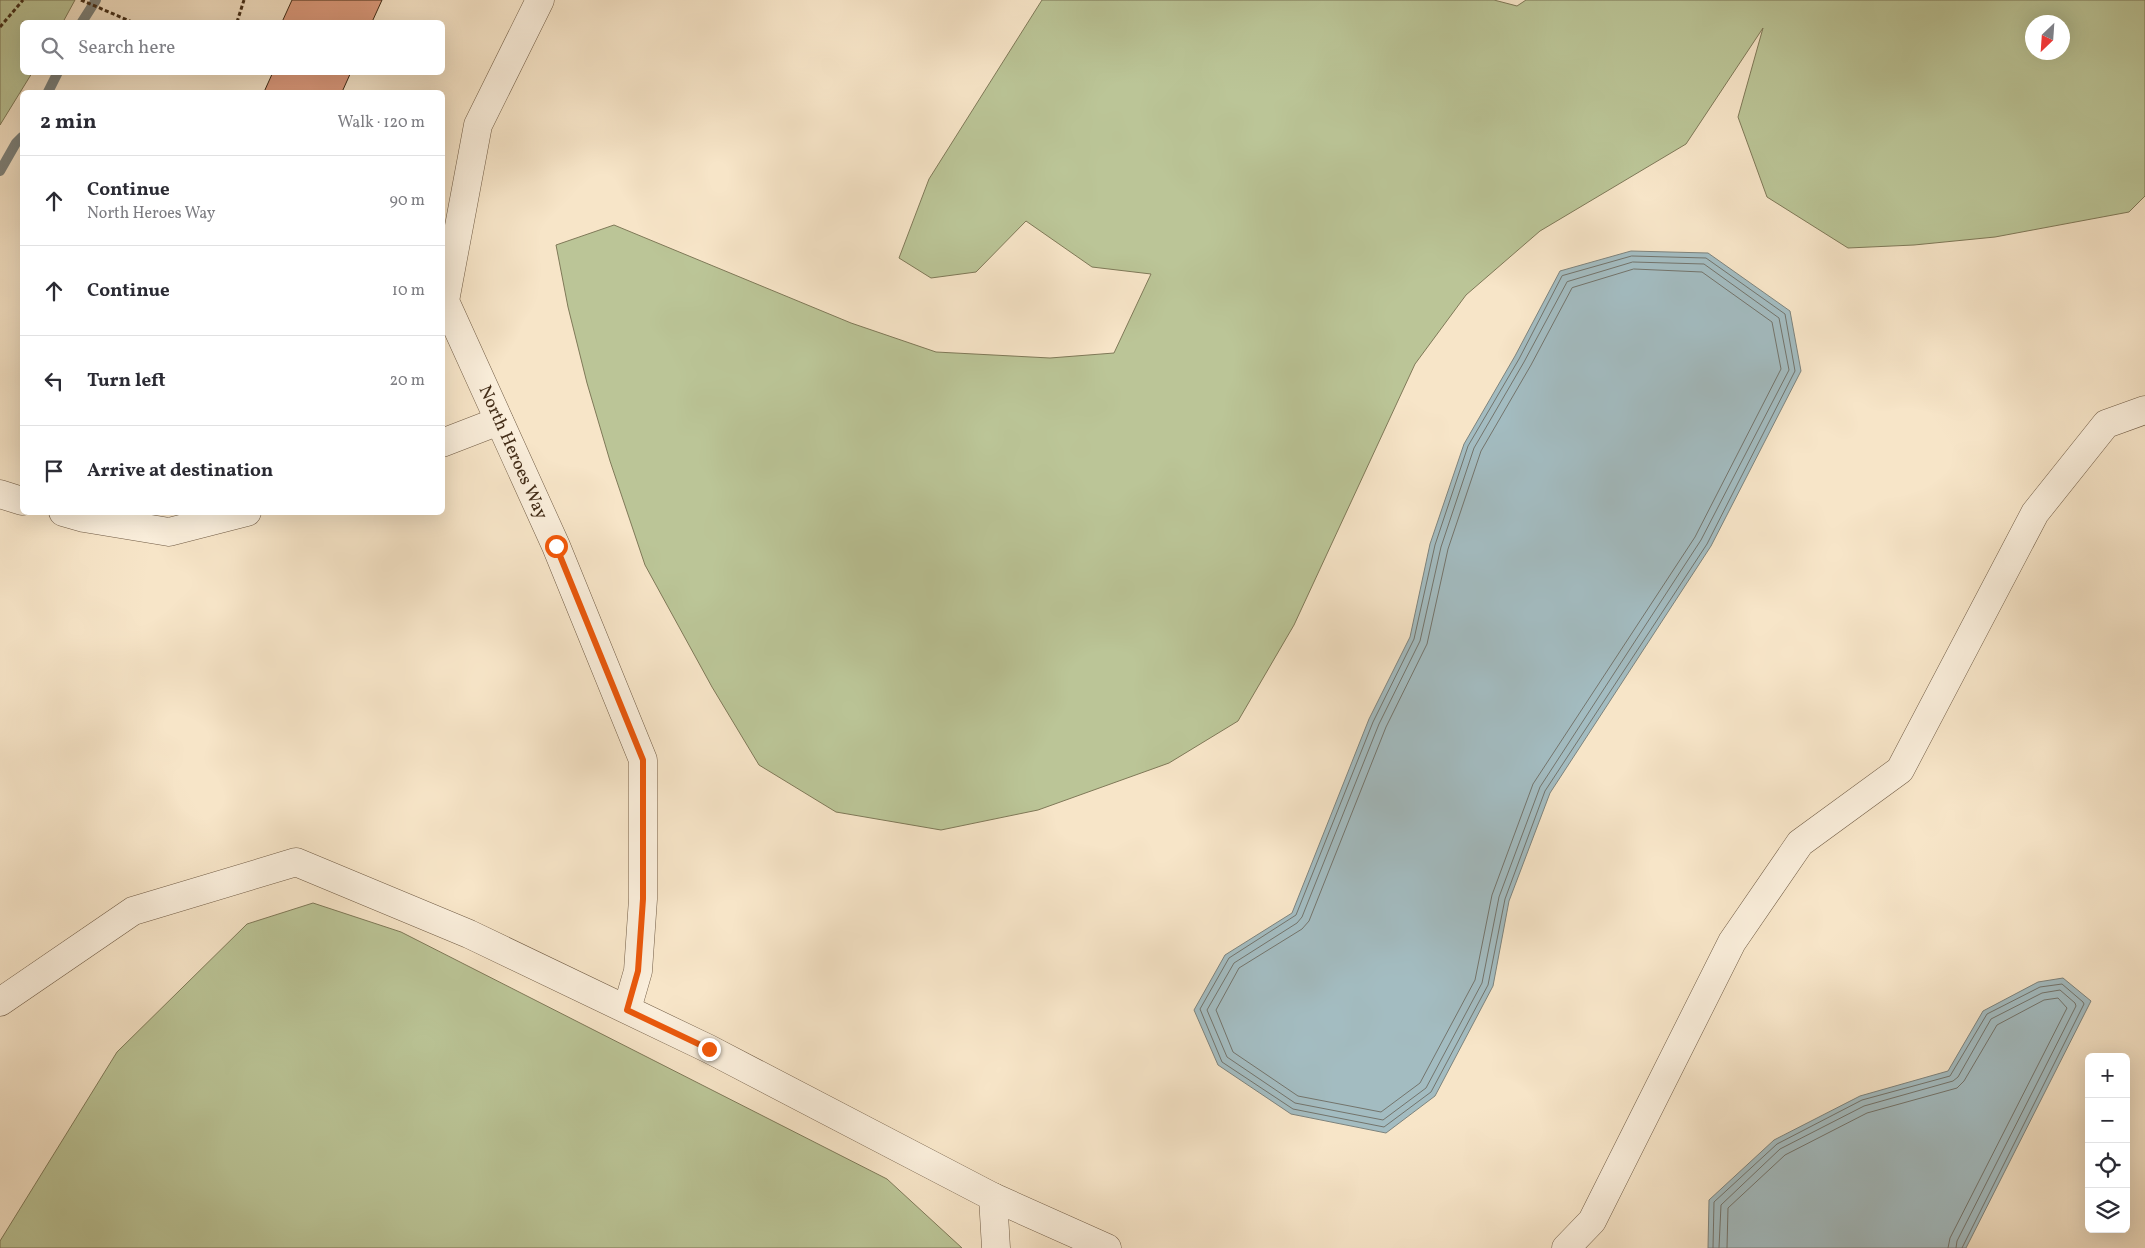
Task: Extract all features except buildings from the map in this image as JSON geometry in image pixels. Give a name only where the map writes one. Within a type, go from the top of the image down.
[{"type":"street","name":"North Heroes Way","points":[[445,296],[478,125],[540,0]]},
{"type":"street","name":"North Heroes Way","points":[[445,303],[556,546],[643,760],[643,899],[638,971],[627,1010]]},
{"type":"street","points":[[1566,1248],[1592,1221],[1732,942],[1800,842],[1900,770],[2035,513],[2106,424],[2145,410]]},
{"type":"street","points":[[445,442],[499,421]]},
{"type":"street","points":[[0,494],[20,500]]},
{"type":"street","points":[[74,515],[169,532],[235,515]]},
{"type":"street","points":[[0,1002],[133,911],[296,862],[469,934],[709,1049],[993,1197],[1107,1248]]},
{"type":"street","points":[[993,1197],[996,1248]]},
{"type":"path","points":[[0,27],[23,0]]},
{"type":"path","points":[[81,0],[127,20]]},
{"type":"path","points":[[238,20],[244,0]]},
{"type":"green space","points":[[0,0],[75,0],[64,20],[20,20],[20,75],[31,75],[0,125]]},
{"type":"green space","points":[[1042,0],[1494,0],[1517,6],[1526,0],[2145,0],[2145,196],[2129,212],[1995,237],[1914,245],[1848,248],[1767,197],[1738,117],[1763,28],[1686,144],[1540,231],[1466,295],[1415,364],[1294,625],[1238,721],[1169,763],[1038,810],[941,830],[836,812],[759,765],[712,687],[645,565],[610,461],[587,383],[568,307],[556,245],[614,225],[851,323],[936,352],[1050,358],[1114,353],[1151,274],[1092,267],[1026,221],[976,272],[931,278],[899,258],[929,179]]},
{"type":"green space","points":[[313,903],[401,932],[887,1179],[962,1248],[0,1248],[0,1241],[117,1052],[247,924]]},
{"type":"water","points":[[1631,251],[1708,253],[1790,311],[1801,371],[1711,546],[1550,793],[1509,901],[1493,986],[1435,1096],[1386,1133],[1291,1114],[1218,1065],[1194,1010],[1225,955],[1292,913],[1369,719],[1410,637],[1430,544],[1464,444],[1515,356],[1560,271]]},
{"type":"water","points":[[2063,978],[2091,1001],[1966,1248],[1708,1248],[1709,1200],[1774,1140],[1860,1096],[1948,1071],[1983,1011],[2038,982]]},
{"type":"waterway","points":[[83,20],[96,0]]},
{"type":"waterway","points":[[49,90],[56,75]]},
{"type":"waterway","points":[[0,171],[20,139]]},
{"type":"route","points":[[556,546],[643,760],[643,899],[638,971],[627,1010],[709,1049]]}]
